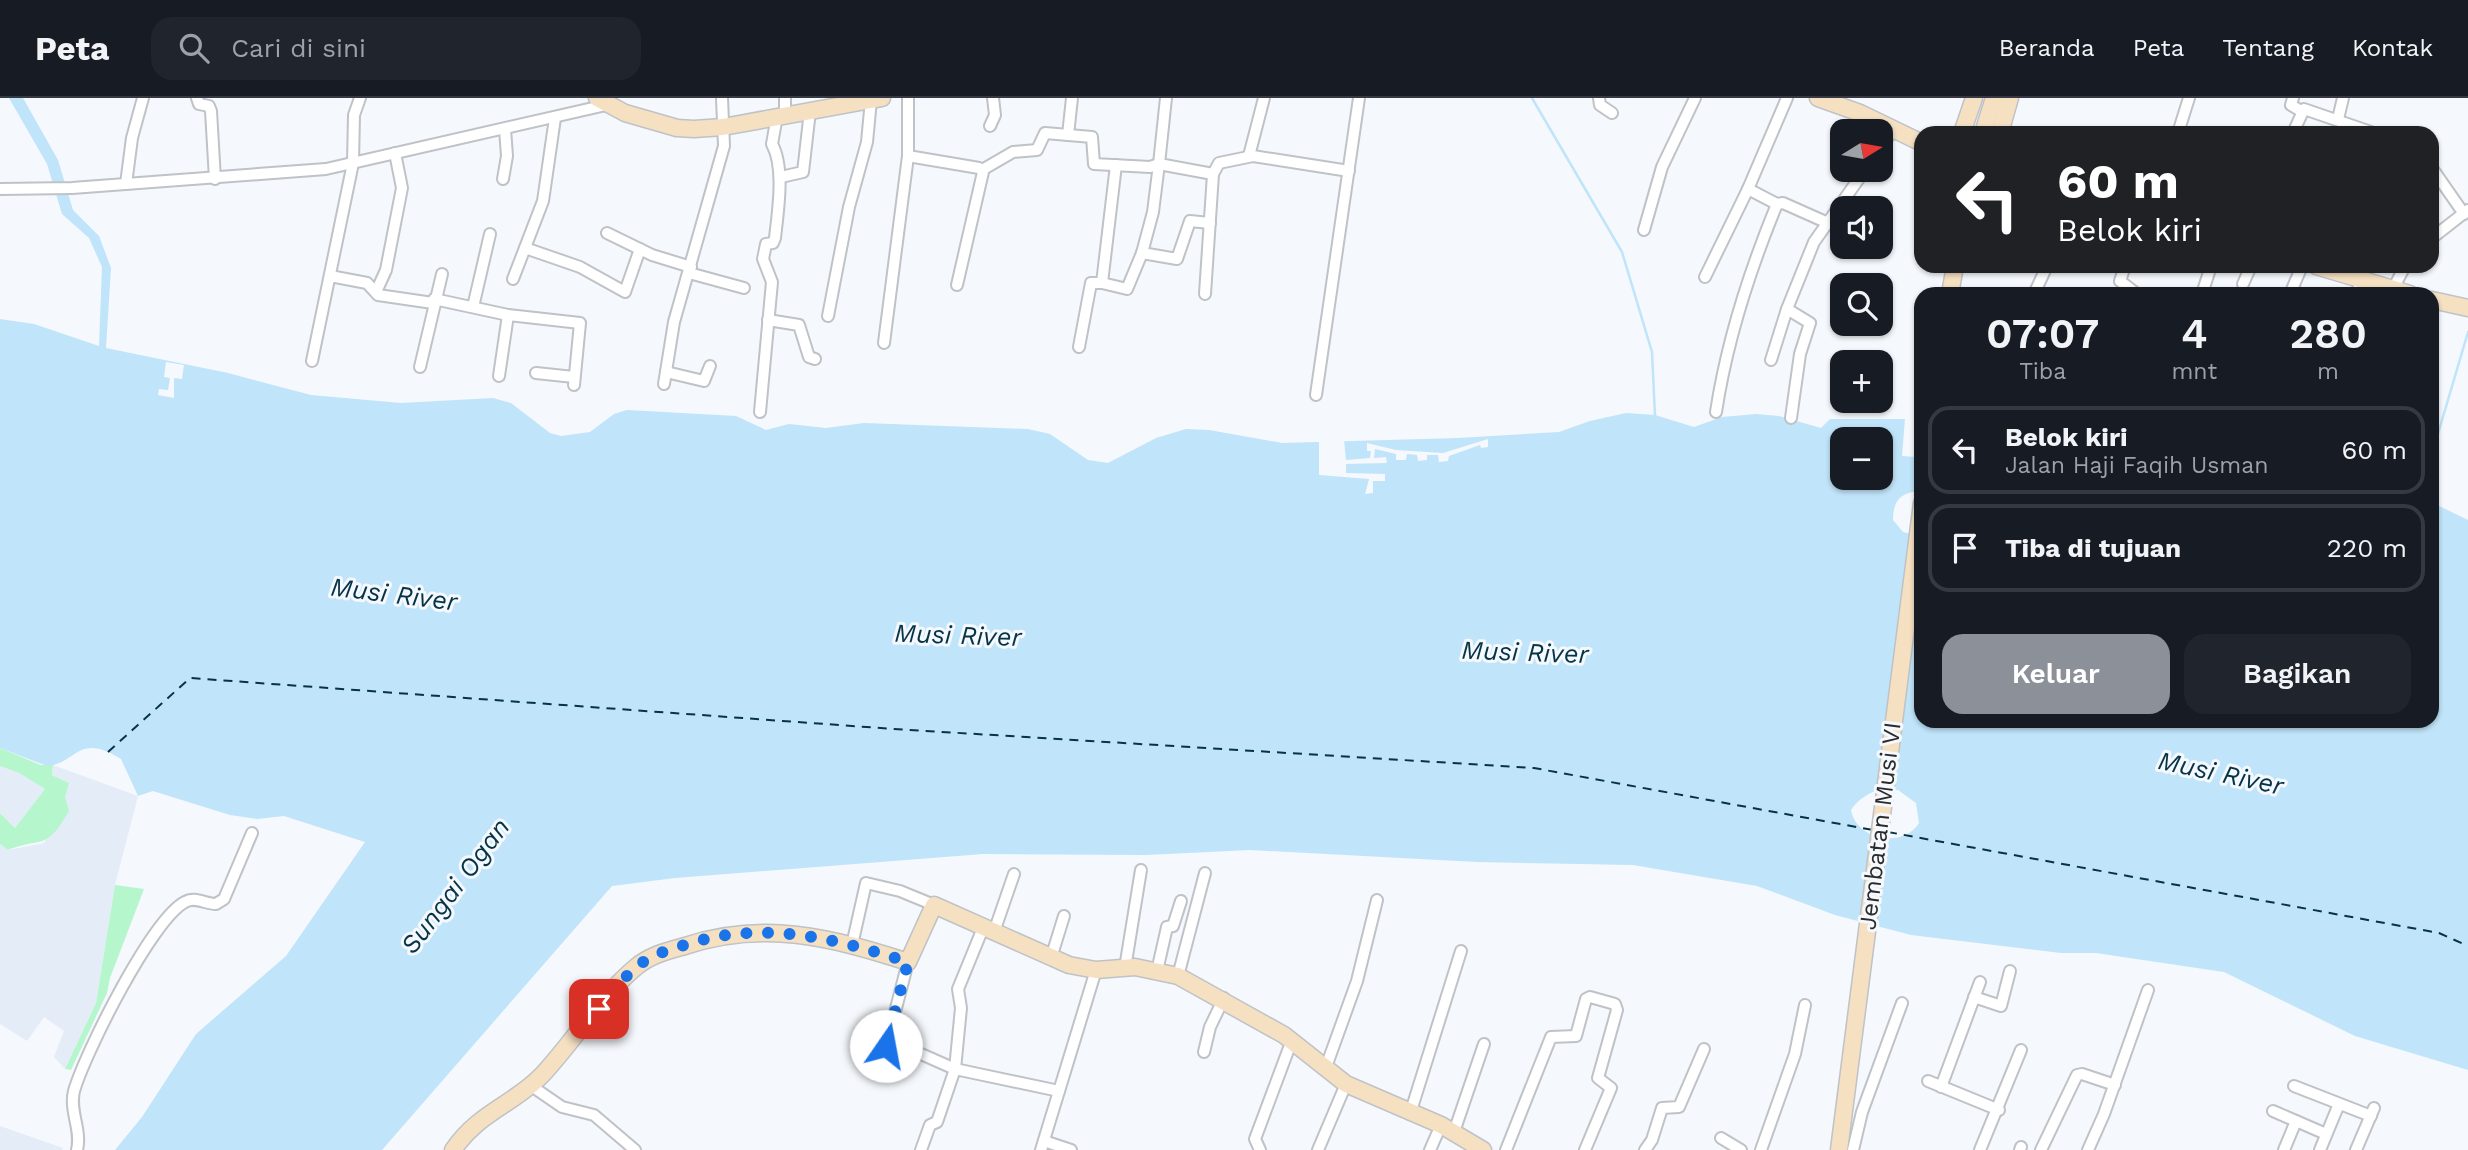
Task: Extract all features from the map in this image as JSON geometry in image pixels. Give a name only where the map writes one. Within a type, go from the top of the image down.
[{"type":"street","points":[[126,184],[132,138],[143,98]]},
{"type":"street","points":[[197,98],[199,104],[209,106],[211,111],[215,179]]},
{"type":"street","points":[[312,361],[353,163],[354,115],[360,98]]},
{"type":"street","points":[[664,384],[674,321],[723,151],[722,98]]},
{"type":"street","points":[[884,343],[908,156],[908,98]]},
{"type":"street","points":[[990,126],[995,115],[993,98]]},
{"type":"street","points":[[1068,135],[1072,98]]},
{"type":"street","points":[[1079,347],[1091,283],[1127,289],[1142,253],[1153,212],[1166,98]]},
{"type":"street","points":[[1249,156],[1264,98]]},
{"type":"street","points":[[1316,396],[1359,98]]},
{"type":"street","points":[[1599,98],[1600,105],[1612,113]]},
{"type":"street","points":[[1644,230],[1662,167],[1695,98]]},
{"type":"street","points":[[1705,277],[1748,189],[1787,98]]},
{"type":"street","points":[[1818,98],[1869,119]]},
{"type":"street","points":[[1964,126],[1974,98]]},
{"type":"street","points":[[1985,126],[1994,98]]},
{"type":"street","points":[[2002,126],[2010,98]]},
{"type":"street","points":[[2180,126],[2189,98]]},
{"type":"street","points":[[2293,98],[2291,104],[2301,111],[2343,120],[2357,126]]},
{"type":"street","points":[[2343,98],[2343,126]]},
{"type":"street","points":[[0,188],[72,188],[327,169],[555,118],[601,102],[639,117],[686,129],[723,127],[782,110],[810,111],[828,102],[872,99],[867,142],[849,207],[828,316]]},
{"type":"street","points":[[760,412],[772,282],[763,254],[766,244],[773,243],[775,238],[781,177],[772,144],[782,110]]},
{"type":"street","points":[[781,177],[803,172],[810,111]]},
{"type":"street","points":[[2296,126],[2301,111]]},
{"type":"street","points":[[513,279],[543,201],[555,118]]},
{"type":"street","points":[[503,179],[505,129]]},
{"type":"street","points":[[1894,129],[1914,139]]},
{"type":"street","points":[[908,156],[982,170],[1013,152],[1037,150],[1045,133],[1092,137],[1093,163],[1150,167],[1159,164],[1213,174]]},
{"type":"street","points":[[376,292],[386,271],[402,188],[395,153]]},
{"type":"street","points":[[1205,294],[1213,174],[1219,163],[1249,156],[1349,171]]},
{"type":"street","points":[[1102,284],[1116,166]]},
{"type":"street","points":[[957,285],[982,170]]},
{"type":"street","points":[[2439,177],[2466,212],[2439,232]]},
{"type":"street","points":[[1771,359],[1787,309],[1814,242],[1857,182]]},
{"type":"street","points":[[1748,189],[1777,204],[1783,203],[1828,223]]},
{"type":"street","points":[[1716,412],[1726,356],[1740,307],[1777,204]]},
{"type":"street","points":[[1142,253],[1177,259],[1190,221],[1210,223]]},
{"type":"street","points":[[607,233],[640,250],[744,288]]},
{"type":"street","points":[[473,307],[490,234]]},
{"type":"street","points":[[527,242],[627,290],[640,250]]},
{"type":"street","points":[[2123,273],[2120,281],[2128,287]]},
{"type":"street","points":[[2243,284],[2248,273]]},
{"type":"street","points":[[2330,273],[2357,287]]},
{"type":"street","points":[[420,367],[442,274]]},
{"type":"street","points":[[330,276],[367,283],[376,292],[508,315],[581,324],[574,381],[536,373]]},
{"type":"street","points":[[2439,302],[2466,308]]},
{"type":"street","points":[[1787,309],[1810,323],[1800,354],[1791,418]]},
{"type":"street","points":[[499,376],[508,315]]},
{"type":"street","points":[[768,320],[799,325],[808,355],[816,359]]},
{"type":"street","points":[[666,372],[705,381],[710,366]]},
{"type":"street","name":"Jembatan Musi VI","points":[[1839,1150],[1914,565]]},
{"type":"street","points":[[77,1150],[79,1140],[74,1093],[108,1011],[152,938],[182,903],[195,900],[216,904],[224,899],[252,833]]},
{"type":"street","points":[[1125,968],[1141,870]]},
{"type":"street","points":[[1178,976],[1205,873]]},
{"type":"street","points":[[921,1150],[930,1125],[937,1122],[955,1069],[961,1008],[958,989],[1014,874]]},
{"type":"street","points":[[852,945],[866,883],[900,891],[1069,965],[1095,970],[1125,968],[1157,971],[1178,976],[1288,1037],[1346,1084],[1442,1126],[1483,1150]]},
{"type":"street","points":[[1326,1067],[1357,981],[1377,900]]},
{"type":"street","points":[[1157,971],[1166,929],[1173,926],[1181,901]]},
{"type":"street","points":[[934,905],[908,962],[886,1046],[912,1050],[955,1069],[1059,1091]]},
{"type":"street","points":[[1051,958],[1064,916]]},
{"type":"street","points":[[453,1150],[479,1120],[530,1085],[628,975],[653,956],[720,935],[752,931],[791,933],[852,945],[908,962]]},
{"type":"street","points":[[1411,1114],[1461,951]]},
{"type":"street","points":[[1072,1150],[1042,1146],[1095,970]]},
{"type":"street","points":[[1974,997],[2001,1006],[2010,971]]},
{"type":"street","points":[[1941,1087],[1980,982]]},
{"type":"street","points":[[2088,1150],[2115,1085],[2148,990]]},
{"type":"street","points":[[1506,1150],[1551,1037],[1576,1036],[1586,999],[1590,997],[1615,1004],[1617,1010],[1598,1079],[1611,1088],[1585,1150]]},
{"type":"street","points":[[1204,1052],[1210,1027],[1223,999]]},
{"type":"street","points":[[1853,1150],[1862,1112],[1902,1003]]},
{"type":"street","points":[[1761,1150],[1795,1054],[1805,1005]]},
{"type":"street","points":[[1260,1150],[1255,1139],[1288,1037]]},
{"type":"street","points":[[1430,1150],[1484,1044]]},
{"type":"street","points":[[1645,1150],[1652,1140],[1662,1108],[1679,1107],[1704,1049]]},
{"type":"street","points":[[1980,1150],[1999,1110],[2021,1050]]},
{"type":"street","points":[[2041,1150],[2077,1075],[2082,1074],[2115,1085]]},
{"type":"street","points":[[1928,1081],[1999,1110]]},
{"type":"street","points":[[1318,1150],[1346,1084]]},
{"type":"street","points":[[530,1085],[562,1107],[594,1115],[635,1150]]},
{"type":"street","points":[[2294,1086],[2339,1104],[2372,1112],[2356,1150]]},
{"type":"street","points":[[2320,1150],[2339,1104]]},
{"type":"street","points":[[2273,1111],[2326,1134]]},
{"type":"street","points":[[2284,1150],[2296,1121]]},
{"type":"street","points":[[1721,1138],[1741,1150]]},
{"type":"shaded area","points":[[53,765],[138,796],[115,885],[96,1003],[65,1069],[54,1057],[64,1031],[44,1017],[27,1041],[0,1024],[0,844],[8,850],[44,843],[69,783],[52,775]]},
{"type":"shaded area","points":[[0,766],[19,773],[45,789],[15,828],[0,813]]},
{"type":"shaded area","points":[[0,1126],[63,1148],[0,1150]]},
{"type":"green space","points":[[0,748],[41,765],[53,765],[52,775],[69,783],[65,797],[69,811],[49,838],[8,850],[0,844],[0,813],[15,828],[45,789],[19,773],[0,766]]},
{"type":"green space","points":[[115,885],[144,889],[110,978],[107,993],[71,1070],[65,1069],[96,1003]]},
{"type":"water","points":[[9,98],[23,98],[58,160],[73,210],[99,236],[111,268],[106,348],[228,373],[311,395],[401,403],[493,398],[511,403],[550,433],[561,436],[590,432],[614,414],[627,410],[736,416],[766,430],[789,424],[826,428],[864,423],[1028,429],[1050,434],[1088,460],[1108,463],[1156,438],[1186,429],[1209,430],[1282,443],[1559,432],[1590,421],[1626,413],[1655,415],[1694,427],[1722,417],[1756,414],[1779,416],[1821,428],[1830,419],[1914,419],[1914,492],[1900,498],[1893,520],[1903,532],[1914,534],[1914,728],[2439,728],[2439,506],[2468,520],[2468,1070],[2355,1036],[2224,972],[2096,953],[2061,953],[1911,935],[1835,915],[1757,886],[1633,865],[1477,862],[1250,850],[1146,855],[983,854],[675,878],[612,886],[382,1150],[115,1150],[142,1117],[196,1034],[286,956],[365,842],[284,816],[257,819],[230,815],[153,791],[138,796],[121,759],[95,748],[79,751],[57,764],[47,766],[0,748],[0,319],[34,324],[99,346],[102,267],[89,238],[62,214],[47,164]],"holes":[[[1883,789],[1898,790],[1916,803],[1919,823],[1912,831],[1892,838],[1881,838],[1861,828],[1851,810],[1865,796]]]},
{"type":"pier","points":[[166,362],[184,365],[182,379],[174,378],[174,398],[158,395],[159,389],[168,390],[170,378],[164,377]]},
{"type":"pier","points":[[1905,418],[1914,419],[1914,457],[1902,456]]},
{"type":"pier","points":[[1344,439],[1346,460],[1370,458],[1371,451],[1367,451],[1367,443],[1396,450],[1443,453],[1488,439],[1488,447],[1481,448],[1480,445],[1449,456],[1448,461],[1439,462],[1438,455],[1427,455],[1427,460],[1418,461],[1417,455],[1407,454],[1406,460],[1396,460],[1396,454],[1375,449],[1374,458],[1386,457],[1387,463],[1346,464],[1346,473],[1385,474],[1385,481],[1373,481],[1373,493],[1365,494],[1369,479],[1319,475],[1319,441]]},
{"type":"waterway","points":[[1532,98],[1622,252],[1652,352],[1655,416]]},
{"type":"waterway","points":[[2439,430],[2468,332]]},
{"type":"ferry route","points":[[108,752],[190,678],[894,729],[1534,768],[1873,830]]},
{"type":"ferry route","points":[[1888,832],[2439,933],[2468,946]]},
{"type":"route","points":[[599,1009],[634,969],[653,956],[737,932],[791,933],[825,938],[908,962],[886,1046]]},
{"type":"water label","name":"Musi River","points":[[394,594]]},
{"type":"water label","name":"Musi River","points":[[958,635]]},
{"type":"water label","name":"Musi River","points":[[1525,652]]},
{"type":"water label","name":"Musi River","points":[[2221,773]]},
{"type":"water label","name":"Sungai Ogan","points":[[455,886]]}]
